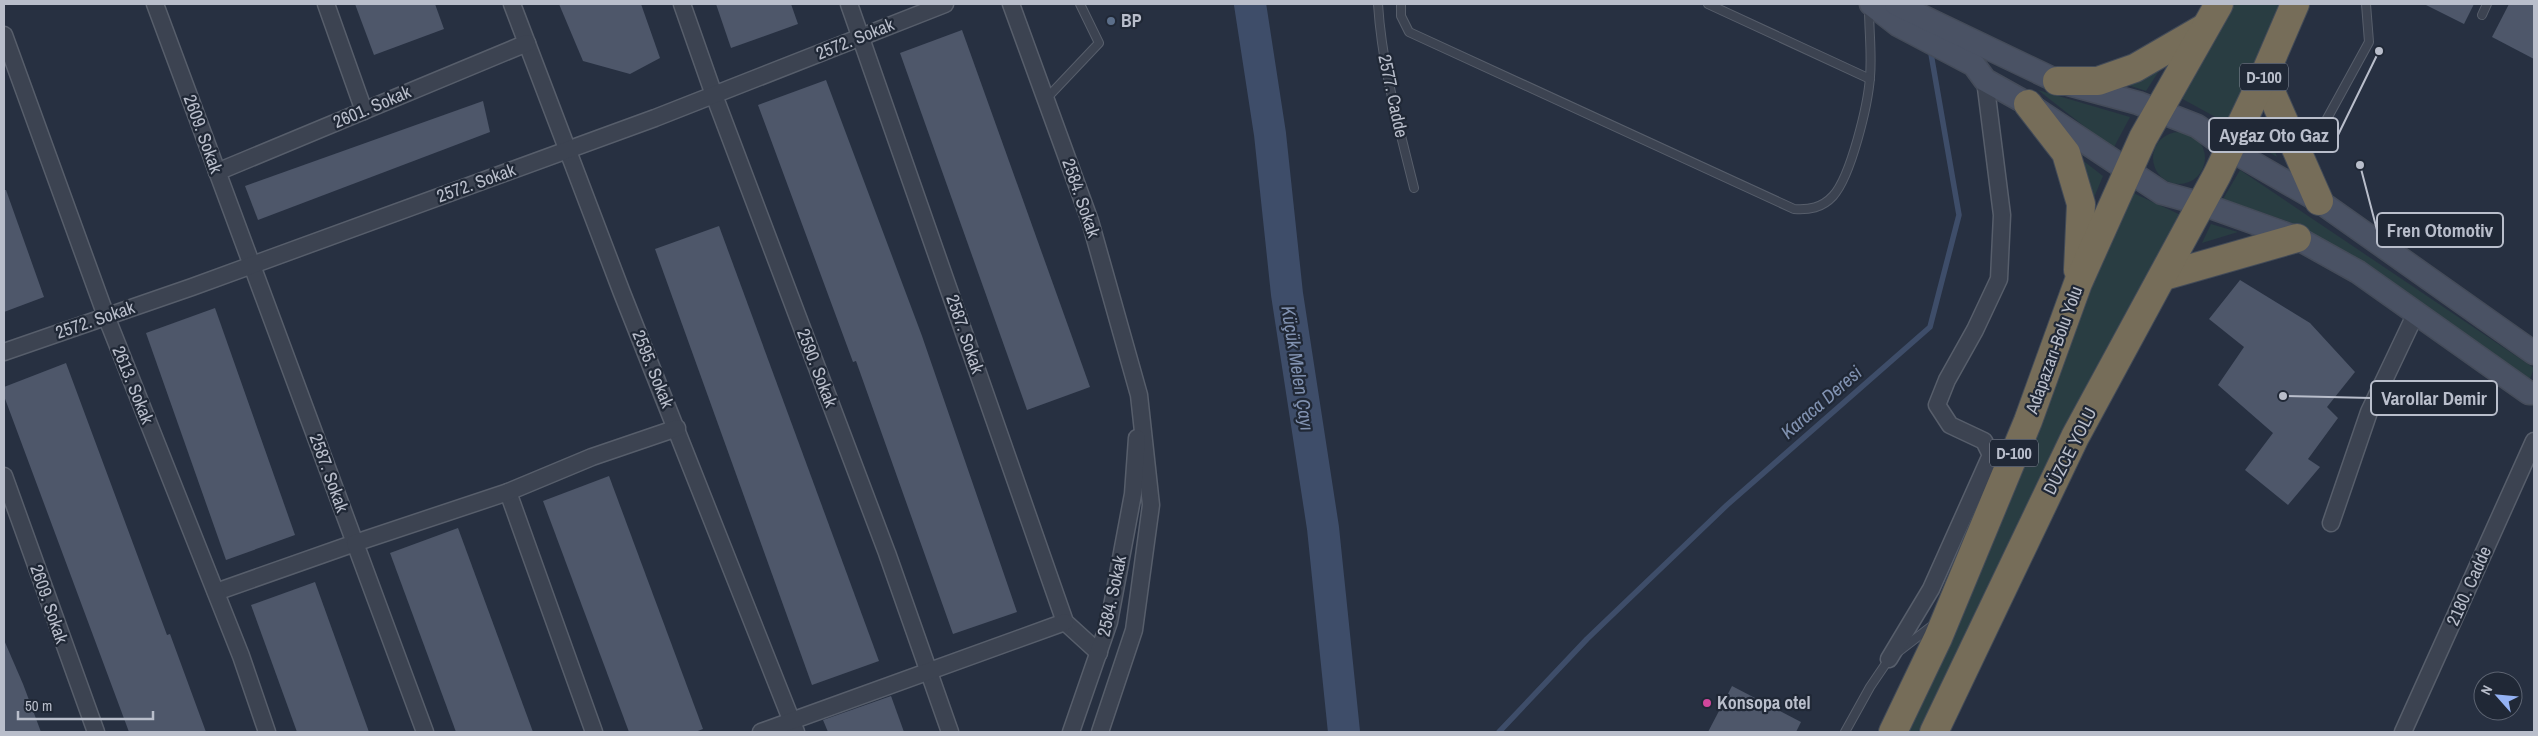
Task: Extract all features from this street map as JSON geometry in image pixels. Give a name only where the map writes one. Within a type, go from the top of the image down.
[{"type":"highway","name":"Adapazarı-Bolu Yolu","points":[[1893,732],[1948,613],[2028,421],[2078,284],[2129,171],[2159,111],[2219,4]]},
{"type":"highway","name":"D-100","points":[[2229,149],[2264,76],[2295,4]]},
{"type":"highway","points":[[2057,81],[2098,81],[2135,68],[2205,27]]},
{"type":"highway","points":[[2264,76],[2319,201]]},
{"type":"highway","points":[[2028,104],[2066,152],[2081,204],[2078,284]]},
{"type":"highway","name":"DÜZCE YOLU","points":[[1934,732],[2075,437],[2164,276],[2229,149]]},
{"type":"highway","points":[[2164,276],[2297,238]]},
{"type":"main road","points":[[1870,4],[1967,39],[2057,81],[2159,111],[2197,126],[2229,149],[2319,201],[2534,353]]},
{"type":"main road","points":[[1897,14],[1980,72],[2162,192],[2202,204],[2297,238],[2358,272],[2529,393],[2534,393]]},
{"type":"street","name":"2609. Sokak","points":[[155,4],[252,265]]},
{"type":"street","points":[[326,4],[364,111]]},
{"type":"street","name":"2595. Sokak","points":[[512,4],[567,150],[794,726]]},
{"type":"street","name":"2590. Sokak","points":[[682,4],[714,95],[887,553],[950,732]]},
{"type":"street","name":"2587. Sokak","points":[[849,4],[1065,622],[1098,653]]},
{"type":"street","name":"2572. Sokak","points":[[4,352],[252,265],[567,150],[714,95],[945,4]]},
{"type":"street","name":"2584. Sokak","points":[[1011,4],[1090,220],[1140,395],[1151,505],[1134,630],[1100,732]]},
{"type":"street","name":"2613. Sokak","points":[[4,35],[106,316],[216,592],[267,732]]},
{"type":"street","name":"2601. Sokak","points":[[217,172],[527,43]]},
{"type":"street","points":[[1889,660],[1930,589],[1990,455],[1984,441],[1950,425],[1937,406],[1946,380],[1975,330],[1999,279],[2002,216],[1980,72]]},
{"type":"street","name":"2587. Sokak","points":[[252,265],[355,543]]},
{"type":"street","points":[[2331,523],[2369,412],[2416,313]]},
{"type":"street","name":"2584. Sokak","points":[[1071,732],[1109,622],[1133,494],[1140,395]]},
{"type":"street","points":[[216,592],[508,492],[592,457],[677,428]]},
{"type":"street","name":"2180. Cadde","points":[[2403,732],[2534,440]]},
{"type":"street","name":"2609. Sokak","points":[[4,476],[96,732]]},
{"type":"street","points":[[508,492],[594,732]]},
{"type":"street","points":[[355,543],[425,732]]},
{"type":"street","points":[[761,732],[794,726],[928,671],[1065,622]]},
{"type":"lane","points":[[1046,99],[1099,43],[1080,4]]},
{"type":"lane","name":"2577. Cadde","points":[[1378,4],[1380,35],[1390,94],[1414,188]]},
{"type":"lane","points":[[1401,4],[1401,16],[1409,32],[1794,209],[1819,206],[1838,190],[1862,124],[1870,79],[1870,4]]},
{"type":"lane","points":[[1708,4],[1870,79]]},
{"type":"lane","points":[[2302,165],[2369,42],[2366,4]]},
{"type":"lane","points":[[2482,15],[2487,4]]},
{"type":"lane","points":[[1846,732],[1889,660],[1948,613]]},
{"type":"green space","points":[[2235,4],[2280,4],[2232,126],[2177,96]]},
{"type":"green space","points":[[2159,71],[2146,91],[2125,84]]},
{"type":"green space","points":[[2038,90],[2130,117],[2113,149]]},
{"type":"green space","points":[[2267,127],[2277,157],[2256,144]]},
{"type":"green space","points":[[2174,132],[2184,132],[2194,136],[2201,143],[2205,158],[2201,173],[2194,180],[2184,184],[2174,184],[2164,180],[2157,173],[2153,163],[2153,153],[2157,143],[2164,136]]},
{"type":"green space","points":[[2081,159],[2103,176],[2093,200]]},
{"type":"green space","points":[[2240,170],[2534,368],[2530,379],[2369,265],[2295,224],[2223,199]]},
{"type":"green space","points":[[2129,191],[2183,216],[2094,371],[1921,732],[1907,732]]},
{"type":"green space","points":[[2211,224],[2238,232],[2202,243]]},
{"type":"building","points":[[355,4],[435,4],[444,29],[374,55]]},
{"type":"building","points":[[559,4],[641,4],[660,58],[630,74],[583,61]]},
{"type":"building","points":[[716,4],[791,4],[798,24],[731,48]]},
{"type":"building","points":[[2424,4],[2474,4],[2464,24]]},
{"type":"building","points":[[2509,4],[2534,4],[2534,59],[2492,37]]},
{"type":"building","points":[[962,30],[1090,387],[1027,410],[900,53]]},
{"type":"building","points":[[826,80],[922,336],[1017,612],[953,634],[856,361],[853,362],[758,105]]},
{"type":"building","points":[[483,101],[490,132],[258,220],[245,186]]},
{"type":"building","points":[[4,190],[6,190],[44,297],[4,312]]},
{"type":"building","points":[[719,226],[879,661],[812,685],[655,249]]},
{"type":"building","points":[[2240,280],[2310,323],[2355,372],[2327,407],[2338,418],[2308,459],[2320,467],[2288,505],[2245,470],[2273,433],[2218,385],[2244,347],[2209,319]]},
{"type":"building","points":[[215,308],[295,535],[226,560],[146,333]]},
{"type":"building","points":[[66,363],[167,635],[170,634],[206,732],[129,732],[4,396],[4,387]]},
{"type":"building","points":[[609,476],[703,729],[695,732],[629,732],[543,501]]},
{"type":"building","points":[[458,528],[533,732],[456,732],[390,553]]},
{"type":"building","points":[[315,582],[369,732],[297,732],[251,605]]},
{"type":"building","points":[[4,640],[23,684],[41,732],[4,732]]},
{"type":"building","name":"Konsopa otel","points":[[1732,686],[1801,722],[1796,732],[1708,732]]},
{"type":"building","points":[[891,696],[904,732],[828,732],[823,720]]},
{"type":"waterway","name":"Küçük Melen Çayı","points":[[1250,4],[1270,134],[1287,294],[1323,528],[1344,732]]},
{"type":"waterway","name":"Karaca Deresi","points":[[1499,732],[1587,639],[1727,505],[1930,327],[1959,215],[1930,48]]},
{"type":"place","name":"BP","points":[[1111,21]]},
{"type":"place","name":"Aygaz Oto Gaz","points":[[2379,51]]},
{"type":"place","name":"Fren Otomotiv","points":[[2360,165]]},
{"type":"place","name":"Varollar Demir","points":[[2283,396]]},
{"type":"place","name":"Konsopa otel","points":[[1707,703]]}]
